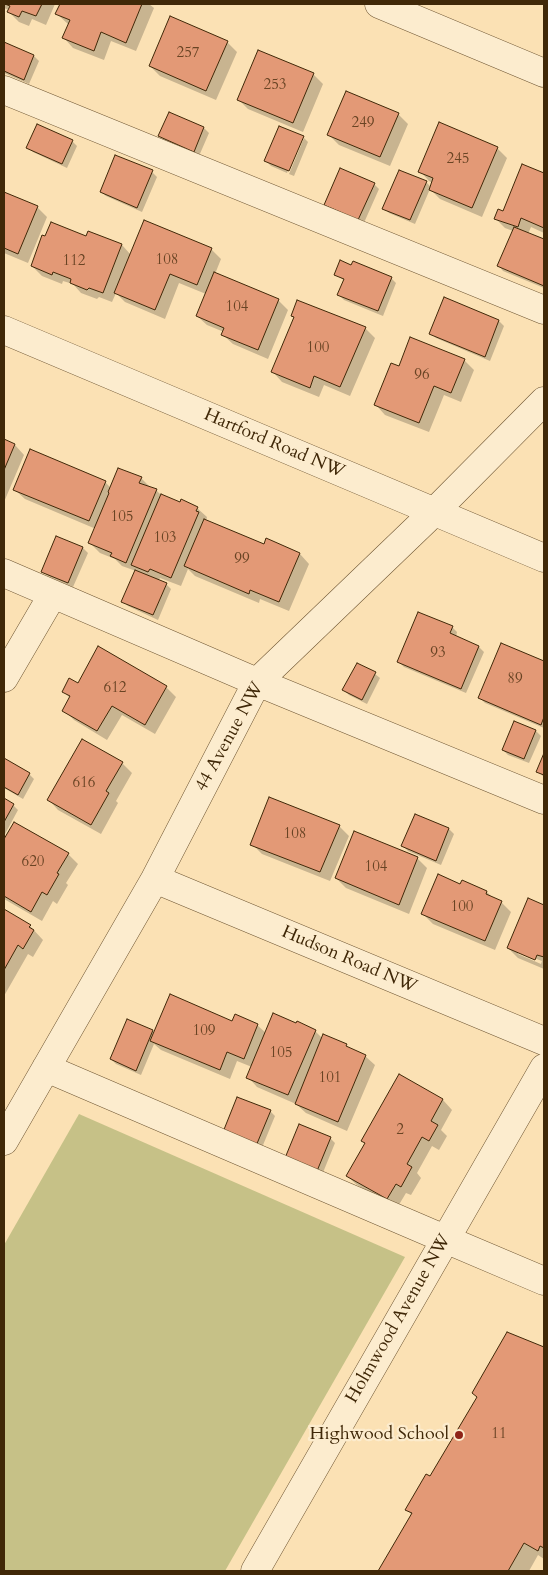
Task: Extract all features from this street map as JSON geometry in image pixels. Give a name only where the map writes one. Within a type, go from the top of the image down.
[{"type":"street","points":[[379,4],[544,73]]},
{"type":"street","points":[[4,90],[544,310]]},
{"type":"street","name":"Hartford Road NW","points":[[4,330],[544,558]]},
{"type":"street","name":"44 Avenue NW","points":[[4,1141],[155,879],[257,682],[434,512],[544,401]]},
{"type":"street","points":[[4,574],[257,682],[544,800]]},
{"type":"street","points":[[4,678],[53,594]]},
{"type":"street","name":"Hudson Road NW","points":[[155,879],[544,1041]]},
{"type":"street","points":[[46,1068],[544,1281]]},
{"type":"street","name":"Holmwood Avenue NW","points":[[255,1571],[544,1068]]},
{"type":"shaded area","points":[[79,1114],[405,1257],[225,1571],[4,1571],[4,1245]]},
{"type":"building","points":[[5,4],[42,4],[36,16],[22,11],[19,17],[7,12],[10,6]]},
{"type":"building","points":[[60,4],[142,4],[126,43],[101,32],[94,51],[62,38],[70,20],[55,14]]},
{"type":"building","points":[[170,16],[228,41],[206,91],[149,66]]},
{"type":"building","points":[[4,42],[34,55],[24,80],[4,71]]},
{"type":"building","points":[[258,50],[314,73],[293,123],[237,100]]},
{"type":"building","points":[[346,91],[399,113],[380,157],[327,135]]},
{"type":"building","points":[[169,112],[204,127],[194,152],[158,136]]},
{"type":"building","points":[[439,122],[498,147],[472,208],[429,190],[433,178],[418,172]]},
{"type":"building","points":[[37,124],[73,140],[62,164],[26,148]]},
{"type":"building","points":[[279,126],[304,136],[289,171],[264,161]]},
{"type":"building","points":[[115,155],[153,170],[137,208],[100,192]]},
{"type":"building","points":[[522,164],[544,173],[544,228],[521,218],[518,227],[494,219],[498,209],[503,211]]},
{"type":"building","points":[[340,168],[375,183],[358,220],[324,205]]},
{"type":"building","points":[[399,170],[427,181],[410,220],[382,209]]},
{"type":"building","points":[[4,192],[38,206],[18,254],[4,248]]},
{"type":"building","points":[[144,220],[212,248],[197,285],[170,274],[155,310],[114,293]]},
{"type":"building","points":[[51,222],[86,236],[88,231],[122,244],[103,293],[89,288],[87,290],[70,283],[71,279],[53,272],[52,275],[31,266],[42,235],[45,236]]},
{"type":"building","points":[[514,227],[544,239],[544,286],[497,266]]},
{"type":"building","points":[[340,260],[351,265],[353,261],[392,277],[378,311],[337,295],[344,279],[334,275]]},
{"type":"building","points":[[214,272],[279,299],[258,350],[221,335],[224,328],[196,316]]},
{"type":"building","points":[[444,297],[499,320],[485,357],[429,334]]},
{"type":"building","points":[[297,300],[366,327],[340,387],[314,376],[310,388],[271,372],[294,317],[291,316]]},
{"type":"building","points":[[410,337],[465,359],[451,393],[434,386],[419,423],[374,405],[391,363],[399,366]]},
{"type":"building","points":[[4,439],[15,444],[4,470]]},
{"type":"building","points":[[30,449],[106,481],[89,521],[13,490]]},
{"type":"building","points":[[118,468],[142,477],[139,483],[157,489],[126,563],[110,556],[112,553],[88,543]]},
{"type":"building","points":[[161,494],[180,502],[181,499],[198,507],[196,511],[199,512],[171,578],[150,569],[148,572],[131,565]]},
{"type":"building","points":[[204,519],[264,544],[266,538],[300,553],[279,602],[250,590],[249,594],[184,566]]},
{"type":"building","points":[[56,536],[83,547],[68,583],[41,572]]},
{"type":"building","points":[[135,570],[167,583],[153,615],[121,602]]},
{"type":"building","points":[[418,612],[453,626],[450,633],[479,646],[461,689],[397,662]]},
{"type":"building","points":[[501,643],[544,661],[544,717],[541,725],[478,698]]},
{"type":"building","points":[[98,646],[167,686],[145,725],[112,706],[97,731],[62,711],[70,696],[62,692],[69,678],[78,683]]},
{"type":"building","points":[[357,663],[376,672],[362,700],[342,690]]},
{"type":"building","points":[[514,721],[536,730],[524,759],[502,750]]},
{"type":"building","points":[[82,739],[123,762],[106,791],[109,793],[91,825],[47,800]]},
{"type":"building","points":[[544,753],[544,775],[536,772]]},
{"type":"building","points":[[4,758],[30,773],[18,795],[4,787]]},
{"type":"building","points":[[269,797],[340,825],[320,872],[250,845]]},
{"type":"building","points":[[4,798],[14,804],[4,822]]},
{"type":"building","points":[[415,814],[449,828],[436,861],[401,846]]},
{"type":"building","points":[[14,822],[69,853],[47,895],[42,892],[31,912],[4,896],[4,839]]},
{"type":"building","points":[[354,831],[418,857],[399,905],[335,878]]},
{"type":"building","points":[[438,874],[460,884],[462,880],[487,891],[486,894],[502,901],[485,941],[421,914]]},
{"type":"building","points":[[528,898],[544,905],[544,957],[537,955],[535,960],[507,948]]},
{"type":"building","points":[[4,909],[31,925],[29,927],[34,930],[23,949],[18,945],[4,970]]},
{"type":"building","points":[[170,994],[232,1021],[235,1014],[258,1024],[244,1059],[227,1052],[220,1070],[150,1041]]},
{"type":"building","points":[[273,1013],[316,1030],[288,1095],[246,1078]]},
{"type":"building","points":[[127,1019],[153,1030],[136,1071],[110,1059]]},
{"type":"building","points":[[323,1034],[347,1044],[346,1046],[366,1055],[338,1122],[295,1104]]},
{"type":"building","points":[[399,1074],[443,1099],[431,1121],[438,1125],[429,1141],[422,1137],[407,1164],[412,1167],[401,1187],[396,1184],[387,1199],[346,1176],[365,1143],[361,1141]]},
{"type":"building","points":[[237,1097],[271,1110],[256,1146],[223,1132]]},
{"type":"building","points":[[299,1124],[331,1137],[317,1171],[285,1158]]},
{"type":"building","points":[[507,1332],[544,1347],[544,1548],[540,1546],[538,1551],[524,1543],[508,1571],[378,1571],[412,1513],[405,1510],[426,1474],[430,1476],[477,1397],[472,1393]]},
{"type":"place","name":"Highwood School","points":[[459,1435]]}]
